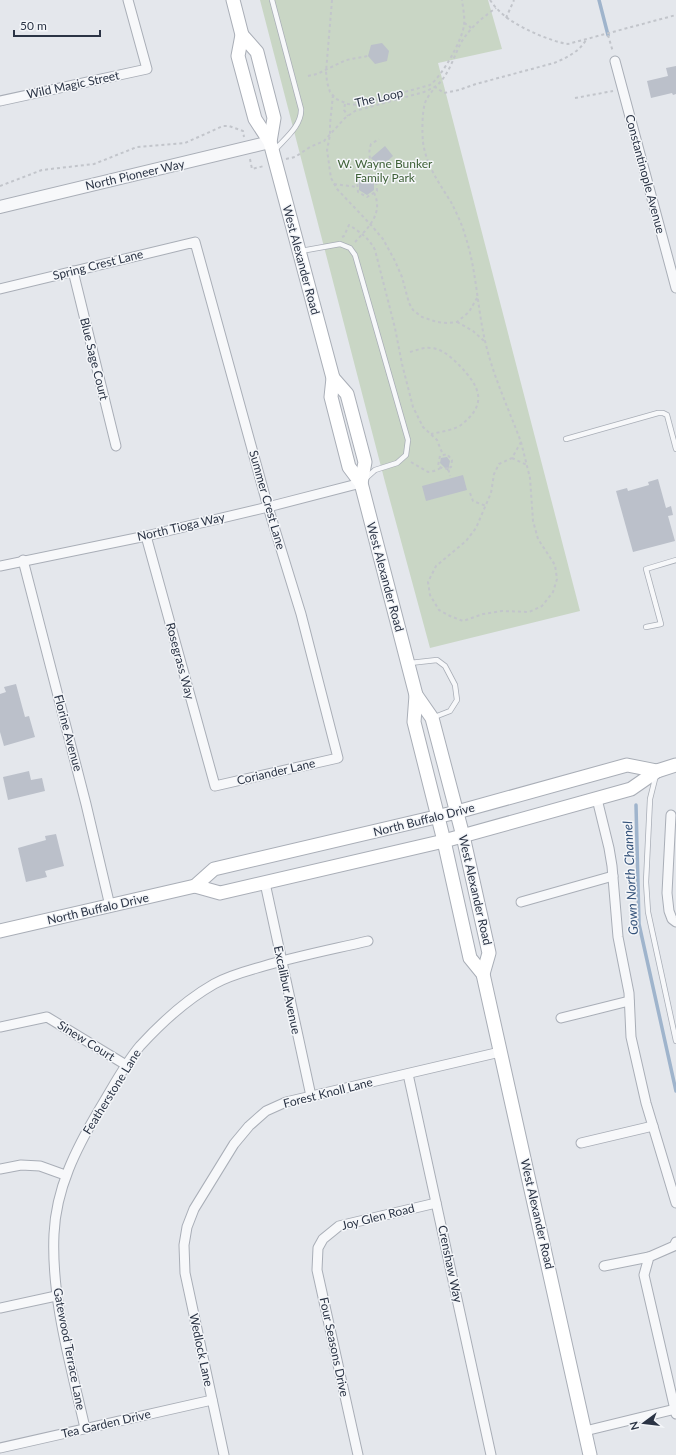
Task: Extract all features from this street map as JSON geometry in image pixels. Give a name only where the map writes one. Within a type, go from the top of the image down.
[{"type":"main road","name":"West Alexander Road","points":[[233,0],[242,35],[238,56],[255,119],[271,147],[333,378],[347,394],[364,456],[365,462],[361,483],[416,695],[414,722],[444,841],[470,958],[483,974],[590,1455]]},
{"type":"main road","name":"West Alexander Road","points":[[242,35],[257,52],[274,118],[271,147]]},
{"type":"main road","name":"West Alexander Road","points":[[416,695],[432,718],[463,836],[489,953],[483,974]]},
{"type":"main road","name":"North Buffalo Drive","points":[[0,931],[195,886],[214,869],[438,817],[627,765],[657,771]]},
{"type":"main road","name":"North Buffalo Drive","points":[[195,886],[220,893],[265,884],[444,841],[631,789],[657,771],[676,765]]},
{"type":"street","name":"Wild Magic Street","points":[[0,101],[147,69],[128,0]]},
{"type":"street","name":"Constantinople Avenue","points":[[615,61],[676,288]]},
{"type":"street","name":"North Pioneer Way","points":[[0,207],[271,147]]},
{"type":"street","name":"Spring Crest Lane","points":[[0,289],[195,242]]},
{"type":"street","name":"Summer Crest Lane","points":[[195,242],[268,507],[301,614],[338,758]]},
{"type":"street","name":"Blue Sage Court","points":[[73,271],[116,446]]},
{"type":"street","name":"North Tioga Way","points":[[0,566],[23,560],[146,536],[361,483]]},
{"type":"street","name":"Rosegrass Way","points":[[146,536],[215,786]]},
{"type":"street","name":"Florine Avenue","points":[[23,560],[86,804],[110,906]]},
{"type":"street","name":"Coriander Lane","points":[[215,786],[338,758]]},
{"type":"street","points":[[596,799],[609,848],[618,937],[629,1001],[631,1037],[646,1103],[676,1203]]},
{"type":"street","points":[[671,815],[667,893],[669,911],[674,921]]},
{"type":"street","points":[[521,902],[613,876]]},
{"type":"street","name":"Excalibur Avenue","points":[[265,884],[311,1096]]},
{"type":"street","name":"Featherstone Lane","points":[[65,1175],[83,1137],[126,1065],[140,1046],[174,1011],[214,984],[236,974],[281,961],[368,941]]},
{"type":"street","points":[[561,1018],[629,1001]]},
{"type":"street","name":"Sinew Court","points":[[0,1027],[47,1017],[126,1065]]},
{"type":"street","name":"Forest Knoll Lane","points":[[184,1245],[187,1227],[194,1209],[234,1144],[249,1126],[266,1111],[286,1102],[500,1052]]},
{"type":"street","name":"Crenshaw Way","points":[[408,1074],[491,1455]]},
{"type":"street","points":[[581,1143],[653,1126]]},
{"type":"street","points":[[0,1170],[21,1165],[40,1166],[65,1175]]},
{"type":"street","name":"Gatewood Terrace Lane","points":[[65,1175],[58,1204],[54,1234],[56,1296],[85,1428]]},
{"type":"street","name":"Joy Glen Road","points":[[323,1239],[339,1226],[436,1203]]},
{"type":"street","name":"Four Seasons Drive","points":[[323,1239],[318,1248],[317,1270],[358,1455]]},
{"type":"street","points":[[604,1266],[649,1257],[674,1246],[676,1242]]},
{"type":"street","name":"Wedlock Lane","points":[[184,1245],[185,1273],[224,1455]]},
{"type":"street","points":[[585,1431],[676,1412],[644,1275],[649,1257]]},
{"type":"street","points":[[0,1308],[56,1296]]},
{"type":"street","name":"Tea Garden Drive","points":[[0,1448],[212,1400]]},
{"type":"lane","points":[[271,147],[296,126],[301,116],[301,109],[272,0]]},
{"type":"lane","points":[[299,252],[340,244],[350,248],[355,255],[408,440],[406,455],[397,463],[375,470],[361,483]]},
{"type":"lane","points":[[566,439],[658,413],[663,413],[667,415],[676,449]]},
{"type":"lane","points":[[646,628],[661,624],[646,569],[676,560]]},
{"type":"lane","points":[[408,663],[436,660],[445,666],[454,685],[457,700],[450,711],[432,718]]},
{"type":"lane","points":[[657,771],[650,799],[646,882],[648,912],[676,1041]]},
{"type":"path","points":[[332,0],[326,69],[327,82],[332,95],[330,135],[327,150],[331,178],[347,201],[371,225],[382,239],[395,261],[402,277],[409,303],[413,310],[422,317],[437,322],[457,322],[469,312],[478,297]]},
{"type":"path","name":"The Loop","points":[[332,95],[336,100],[345,104],[358,105],[424,87],[433,82],[443,71],[460,37],[464,23],[462,0]]},
{"type":"path","points":[[490,0],[506,18],[521,27],[559,43],[568,44],[608,35],[676,15]]},
{"type":"path","points":[[506,18],[514,0]]},
{"type":"path","points":[[464,23],[471,28]]},
{"type":"path","points":[[608,35],[615,61]]},
{"type":"path","points":[[521,442],[512,458],[499,464],[494,474],[492,493],[476,528],[466,541],[436,566],[428,582],[430,595],[439,610],[463,621],[483,614],[502,611],[529,612],[542,606],[553,592],[557,578],[555,565],[538,539],[533,521],[530,478],[527,465],[521,442],[493,369],[485,341],[472,258],[465,234],[452,204],[434,175],[428,159],[424,143],[423,127],[425,102],[435,87],[444,93],[459,90],[554,63],[566,58],[583,46],[586,40]]},
{"type":"path","points":[[308,76],[318,74],[346,60],[368,56]]},
{"type":"path","points":[[575,98],[622,90]]},
{"type":"path","points":[[345,104],[344,110],[348,116]]},
{"type":"path","points":[[368,176],[376,180],[376,191],[367,197],[358,192],[358,181],[368,176],[372,169],[368,151],[371,144],[379,139]]},
{"type":"path","points":[[334,184],[357,187]]},
{"type":"path","points":[[350,248],[373,221],[377,202],[374,193]]},
{"type":"path","points":[[337,237],[344,236],[348,225],[371,242],[375,250],[413,407],[422,428],[437,440],[443,455]]},
{"type":"path","points":[[457,322],[473,331],[485,341]]},
{"type":"path","points":[[410,352],[421,348],[432,348],[444,352],[470,376],[476,385],[479,395],[477,406],[460,426],[431,434]]},
{"type":"path","points":[[409,460],[428,472],[451,467],[452,460],[447,454],[443,455]]},
{"type":"path","points":[[442,468],[438,466],[440,456],[443,455]]},
{"type":"path","points":[[512,458],[527,465]]},
{"type":"path","points":[[448,468],[450,476]]},
{"type":"path","points":[[470,493],[473,501],[486,506]]},
{"type":"green space","name":"W. Wayne Bunker Family Park","points":[[260,0],[488,0],[502,49],[438,63],[580,611],[430,648],[385,482]]},
{"type":"building","points":[[382,43],[389,51],[387,61],[375,64],[368,56],[371,45]]},
{"type":"building","points":[[676,66],[676,94],[673,95],[672,93],[651,98],[647,81],[668,76],[666,68]]},
{"type":"building","points":[[385,146],[393,156],[380,168],[371,158]]},
{"type":"building","points":[[367,177],[374,182],[374,190],[367,195],[359,190],[359,182]]},
{"type":"building","points":[[447,457],[450,461],[448,471],[440,463],[441,458]]},
{"type":"building","points":[[463,475],[467,490],[426,501],[422,486]]},
{"type":"building","points":[[658,479],[666,508],[671,506],[673,515],[668,516],[675,541],[633,552],[616,491],[627,488],[628,491],[649,485],[648,482]]},
{"type":"building","points":[[16,684],[25,717],[29,716],[35,737],[4,746],[0,732],[0,694],[6,692],[4,687]]},
{"type":"building","points":[[29,771],[31,780],[42,778],[45,791],[8,800],[3,777]]},
{"type":"building","points":[[56,834],[64,866],[45,871],[47,877],[26,882],[18,848],[46,840],[45,836]]},
{"type":"waterway","points":[[599,0],[608,35]]},
{"type":"waterway","name":"Gown North Channel","points":[[636,805],[639,924],[676,1091]]}]
